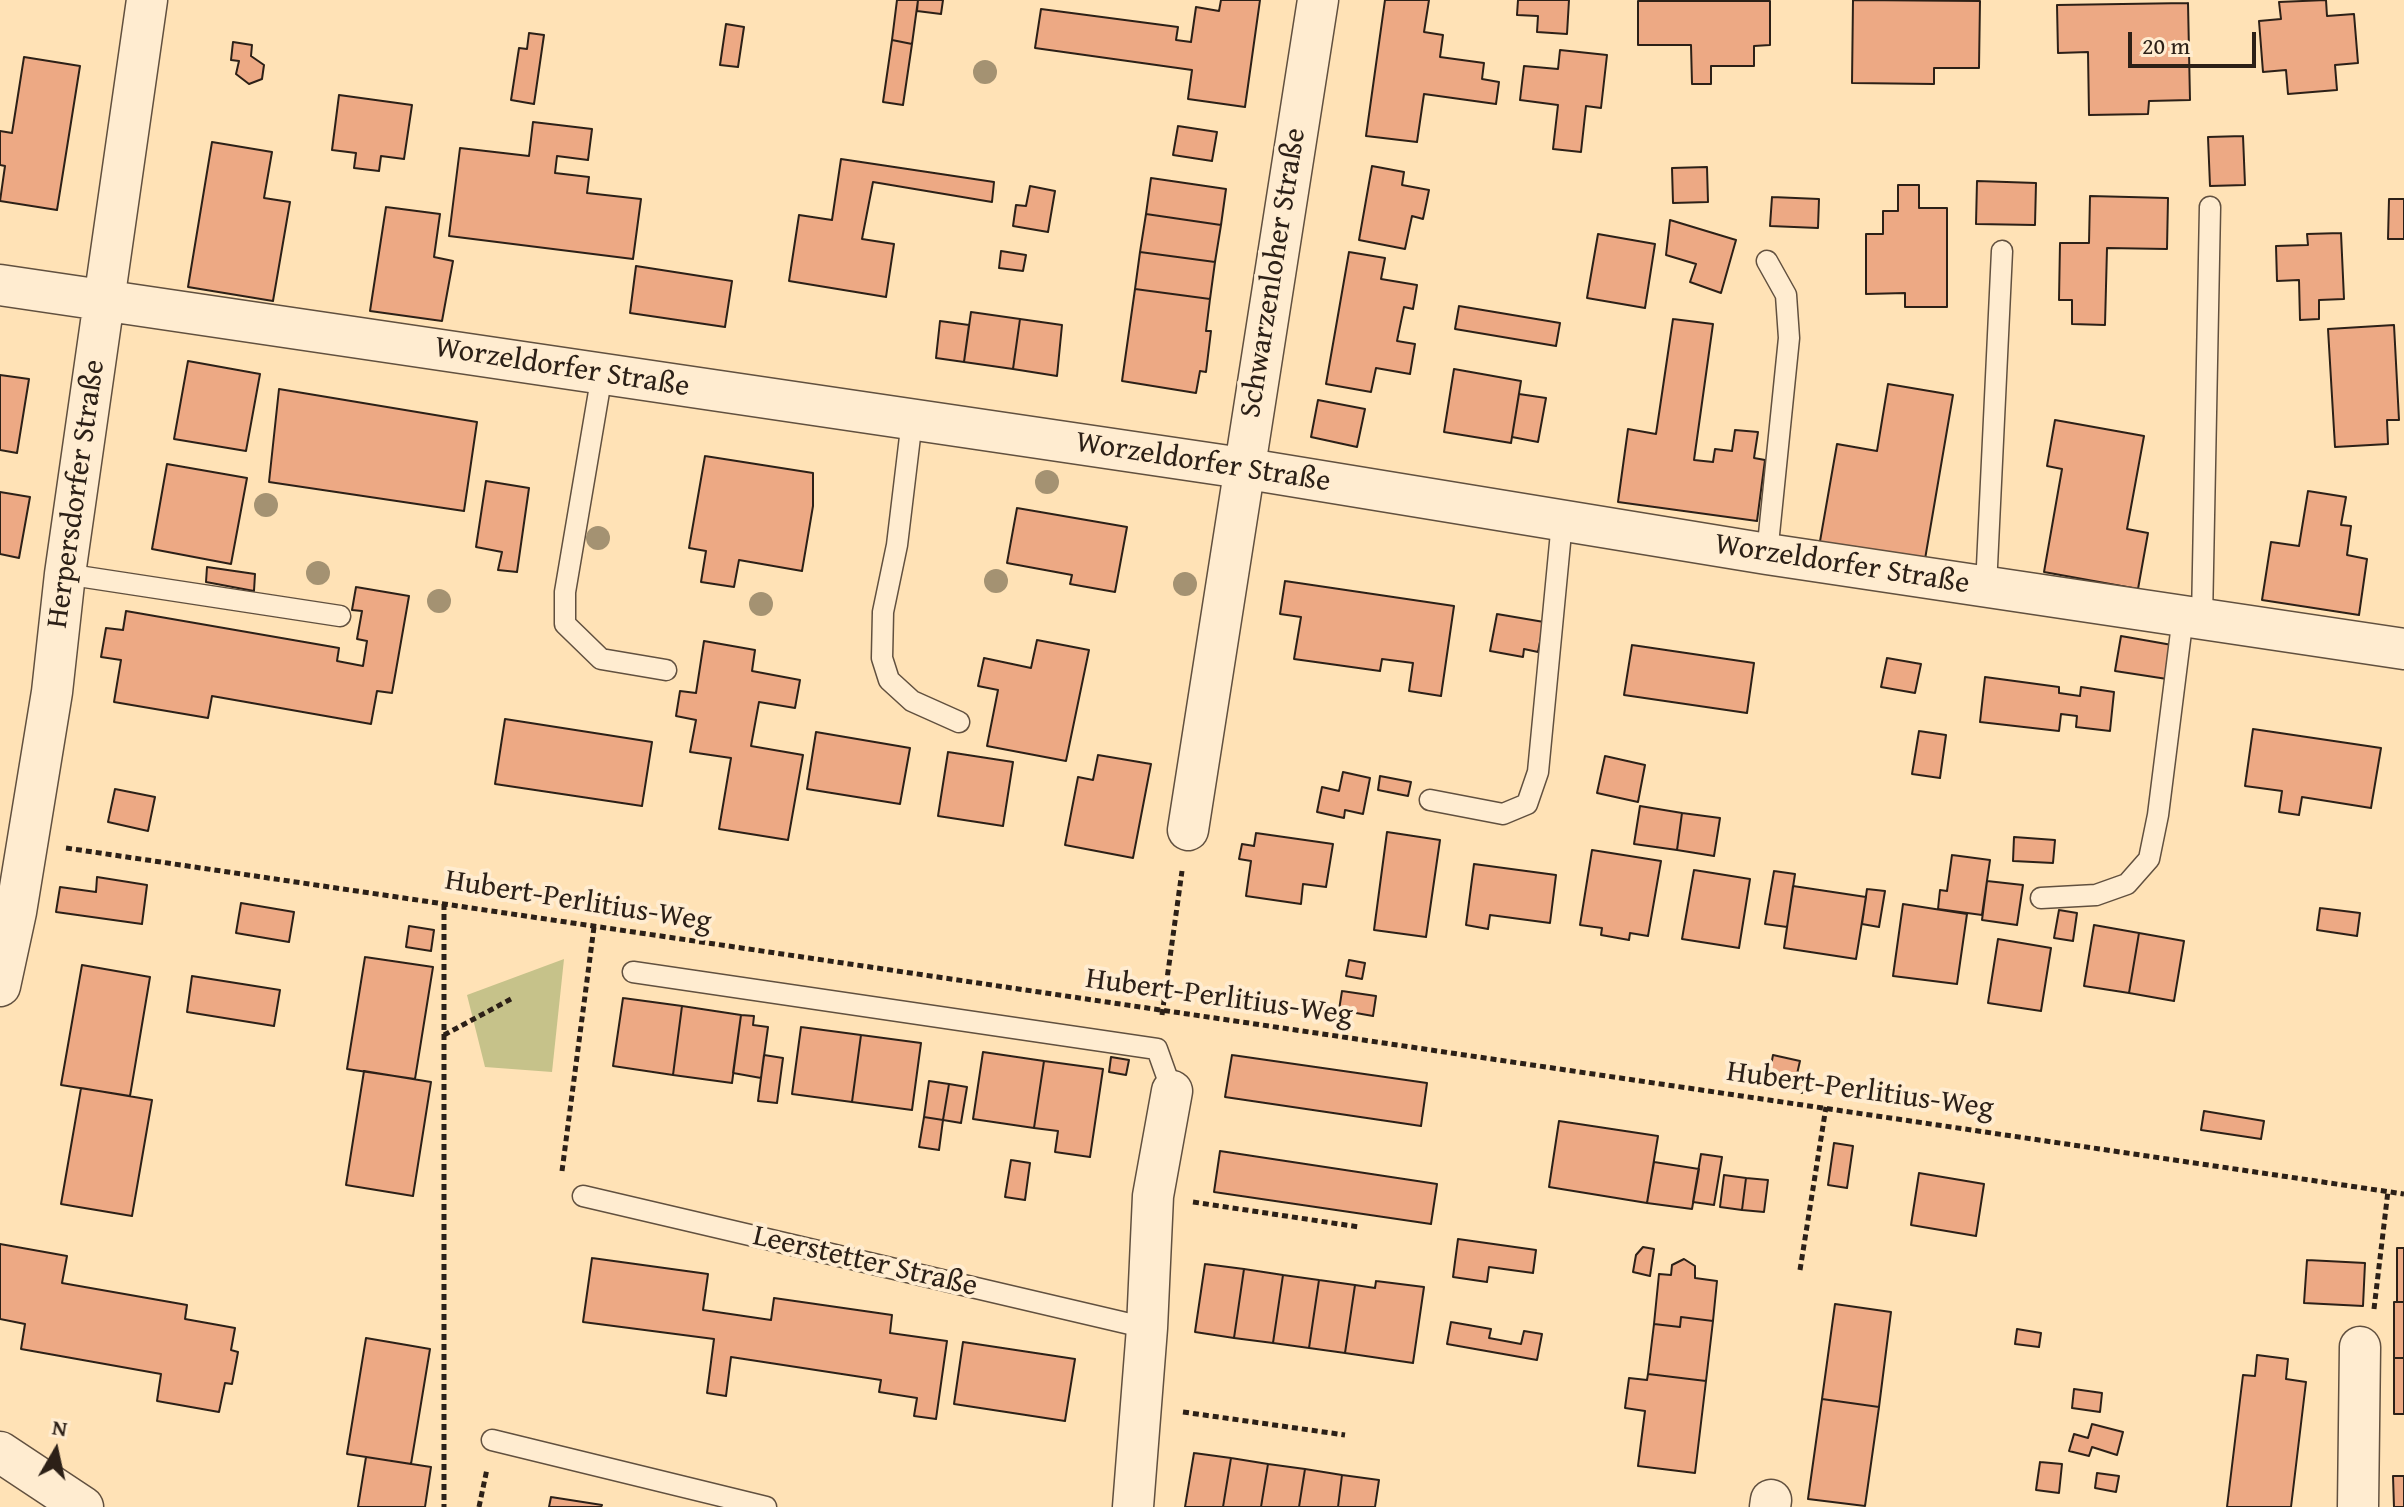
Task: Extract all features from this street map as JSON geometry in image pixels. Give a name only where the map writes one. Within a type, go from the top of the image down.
[{"type":"street","name":"Herpersdorfer Straße","points":[[0,986],[52,692],[65,574],[147,0]]},
{"type":"street","name":"Schwarzenloher Straße","points":[[1188,830],[1242,468],[1318,0]]},
{"type":"street","name":"Worzeldorfer Straße","points":[[0,285],[1242,468],[1767,554],[2404,649]]},
{"type":"street","points":[[1133,1507],[1142,1406],[1153,1196],[1172,1091]]},
{"type":"street","points":[[2358,1507],[2360,1347]]},
{"type":"street","points":[[0,1452],[83,1507]]},
{"type":"lane","points":[[2041,898],[2096,895],[2127,884],[2149,859],[2192,618],[2210,207]]},
{"type":"lane","points":[[1986,587],[2002,251]]},
{"type":"lane","points":[[1767,261],[1786,295],[1789,338],[1767,554]]},
{"type":"lane","points":[[602,374],[565,592],[565,624],[601,659],[666,670]]},
{"type":"lane","points":[[912,420],[897,545],[883,612],[882,658],[889,680],[912,701],[959,722]]},
{"type":"lane","points":[[1430,800],[1503,814],[1527,804],[1538,772],[1562,522]]},
{"type":"lane","points":[[65,574],[340,616]]},
{"type":"lane","points":[[633,972],[1157,1049],[1172,1091]]},
{"type":"lane","name":"Leerstetter Straße","points":[[583,1196],[1147,1328]]},
{"type":"lane","points":[[492,1440],[766,1507]]},
{"type":"path","points":[[1157,1049],[1188,830]]},
{"type":"path","name":"Hubert-Perlitius-Weg","points":[[27,843],[2404,1194]]},
{"type":"path","points":[[444,904],[444,1507]]},
{"type":"path","points":[[583,1196],[559,1192],[594,927]]},
{"type":"path","points":[[444,1035],[511,999]]},
{"type":"path","points":[[1800,1270],[1826,1107]]},
{"type":"path","points":[[2360,1347],[2371,1337],[2388,1191]]},
{"type":"path","points":[[1153,1196],[1359,1227]]},
{"type":"path","points":[[1142,1406],[1345,1435]]},
{"type":"shaded area","points":[[564,959],[552,1072],[485,1067],[467,995]]},
{"type":"building","points":[[897,0],[918,0],[912,44],[892,40]]},
{"type":"building","points":[[918,0],[943,0],[941,14],[917,11]]},
{"type":"building","points":[[1221,0],[1260,0],[1245,107],[1188,99],[1192,70],[1035,48],[1041,9],[1178,27],[1176,40],[1191,42],[1196,7],[1219,11]]},
{"type":"building","points":[[1385,0],[1429,0],[1424,32],[1443,35],[1440,57],[1484,63],[1482,79],[1499,82],[1496,104],[1424,94],[1417,142],[1366,136]]},
{"type":"building","points":[[1518,0],[1569,0],[1567,34],[1537,32],[1538,16],[1517,15]]},
{"type":"building","points":[[1853,0],[1980,1],[1979,68],[1934,68],[1934,84],[1852,83]]},
{"type":"building","points":[[2326,0],[2327,16],[2354,14],[2358,63],[2335,65],[2337,90],[2288,94],[2286,70],[2263,72],[2259,21],[2281,19],[2279,2]]},
{"type":"building","points":[[1638,1],[1770,1],[1770,45],[1754,46],[1754,66],[1711,66],[1711,84],[1692,84],[1691,45],[1638,45]]},
{"type":"building","points":[[2188,3],[2190,100],[2149,101],[2148,114],[2089,115],[2088,52],[2058,53],[2057,5]]},
{"type":"building","points":[[726,24],[744,27],[738,67],[720,65]]},
{"type":"building","points":[[529,33],[544,35],[534,104],[511,100],[519,48],[527,49]]},
{"type":"building","points":[[892,40],[912,44],[903,105],[883,102]]},
{"type":"building","points":[[233,42],[252,45],[251,56],[264,65],[262,79],[249,84],[236,74],[239,61],[231,60]]},
{"type":"building","points":[[1560,50],[1607,55],[1601,108],[1586,106],[1581,152],[1553,149],[1558,105],[1520,100],[1524,66],[1558,69]]},
{"type":"building","points":[[24,57],[80,66],[57,210],[0,201],[5,166],[0,165],[0,131],[12,133]]},
{"type":"building","points":[[339,95],[412,105],[404,159],[381,156],[379,171],[354,168],[356,153],[332,150]]},
{"type":"building","points":[[533,122],[592,129],[588,160],[557,156],[555,173],[589,177],[587,193],[641,199],[633,259],[449,236],[460,148],[529,156]]},
{"type":"building","points":[[1178,126],[1217,132],[1212,161],[1173,155]]},
{"type":"building","points":[[2243,136],[2245,185],[2210,186],[2208,137]]},
{"type":"building","points":[[212,142],[272,152],[264,198],[290,202],[273,301],[188,287]]},
{"type":"building","points":[[841,159],[994,182],[992,202],[873,182],[862,239],[894,244],[886,297],[789,281],[799,215],[832,220]]},
{"type":"building","points":[[1372,166],[1404,172],[1402,185],[1429,190],[1423,219],[1412,216],[1405,249],[1359,240]]},
{"type":"building","points":[[1707,167],[1708,202],[1673,203],[1672,168]]},
{"type":"building","points":[[1151,178],[1226,189],[1221,225],[1146,214]]},
{"type":"building","points":[[1977,181],[2036,183],[2035,225],[1976,224]]},
{"type":"building","points":[[1898,185],[1919,185],[1919,208],[1947,208],[1947,307],[1905,307],[1905,293],[1866,294],[1866,234],[1883,234],[1883,211],[1898,211]]},
{"type":"building","points":[[1030,186],[1055,191],[1048,232],[1013,226],[1016,205],[1026,206]]},
{"type":"building","points":[[2090,196],[2168,198],[2167,249],[2107,248],[2105,325],[2072,324],[2072,300],[2059,300],[2060,243],[2089,243]]},
{"type":"building","points":[[1772,197],[1819,199],[1818,228],[1770,226]]},
{"type":"building","points":[[2389,199],[2404,199],[2404,239],[2388,239]]},
{"type":"building","points":[[386,207],[440,214],[434,257],[453,261],[442,321],[370,311]]},
{"type":"building","points":[[1146,214],[1221,225],[1215,262],[1140,252]]},
{"type":"building","points":[[1670,220],[1736,240],[1721,293],[1690,282],[1696,264],[1666,255]]},
{"type":"building","points":[[2341,233],[2344,299],[2319,300],[2319,319],[2300,320],[2299,280],[2277,281],[2276,246],[2308,245],[2307,234]]},
{"type":"building","points":[[1598,234],[1655,244],[1645,308],[1587,298]]},
{"type":"building","points":[[1001,251],[1026,255],[1023,271],[999,268]]},
{"type":"building","points":[[1140,252],[1215,262],[1210,299],[1135,289]]},
{"type":"building","points":[[1349,252],[1385,258],[1381,279],[1417,285],[1413,309],[1404,307],[1397,341],[1415,344],[1410,374],[1376,368],[1371,392],[1326,384]]},
{"type":"building","points":[[636,266],[732,281],[725,327],[630,313]]},
{"type":"building","points":[[1135,289],[1210,299],[1206,331],[1211,331],[1206,372],[1200,371],[1196,393],[1122,381]]},
{"type":"building","points":[[1459,306],[1560,323],[1556,346],[1455,329]]},
{"type":"building","points":[[971,312],[1020,319],[1013,369],[964,362]]},
{"type":"building","points":[[1020,319],[1062,325],[1057,376],[1013,369]]},
{"type":"building","points":[[1673,319],[1713,324],[1694,460],[1713,462],[1715,449],[1732,451],[1735,430],[1758,432],[1754,458],[1765,460],[1757,521],[1618,502],[1628,429],[1656,434]]},
{"type":"building","points":[[940,321],[969,325],[964,362],[936,358]]},
{"type":"building","points":[[2394,325],[2399,420],[2387,420],[2388,444],[2335,447],[2328,329]]},
{"type":"building","points":[[188,361],[260,374],[246,451],[174,439]]},
{"type":"building","points":[[1454,369],[1521,381],[1511,443],[1444,432]]},
{"type":"building","points":[[0,375],[29,379],[17,453],[0,450]]},
{"type":"building","points":[[1888,384],[1953,395],[1924,565],[1819,547],[1837,444],[1877,451]]},
{"type":"building","points":[[279,389],[477,422],[464,511],[269,482]]},
{"type":"building","points":[[1519,394],[1546,398],[1538,442],[1512,437]]},
{"type":"building","points":[[1318,400],[1365,409],[1357,447],[1311,437]]},
{"type":"building","points":[[2055,420],[2144,436],[2127,529],[2148,533],[2138,589],[2044,572],[2062,469],[2047,466]]},
{"type":"building","points":[[705,456],[813,473],[813,506],[802,571],[739,560],[734,587],[701,582],[706,551],[689,548]]},
{"type":"building","points":[[167,464],[247,478],[231,564],[152,549]]},
{"type":"building","points":[[486,481],[529,488],[517,572],[498,570],[502,552],[476,547]]},
{"type":"building","points":[[2308,491],[2346,497],[2341,525],[2351,526],[2347,555],[2367,559],[2359,615],[2262,600],[2271,542],[2299,546]]},
{"type":"building","points":[[0,492],[30,497],[19,558],[0,554]]},
{"type":"building","points":[[1017,508],[1127,527],[1115,592],[1070,584],[1072,575],[1007,563]]},
{"type":"building","points":[[207,567],[255,574],[254,591],[206,582]]},
{"type":"building","points":[[1285,581],[1454,606],[1441,696],[1409,691],[1413,663],[1382,659],[1380,671],[1294,659],[1301,617],[1280,614]]},
{"type":"building","points":[[356,587],[409,596],[392,693],[377,691],[371,724],[212,696],[208,718],[114,702],[121,660],[101,657],[106,628],[123,630],[126,611],[339,648],[337,661],[363,666],[367,641],[357,639],[362,611],[352,610]]},
{"type":"building","points":[[1497,614],[1544,622],[1538,652],[1524,649],[1523,657],[1490,651]]},
{"type":"building","points":[[2121,636],[2172,645],[2167,679],[2115,671]]},
{"type":"building","points":[[1037,640],[1089,650],[1066,761],[987,746],[998,690],[978,686],[984,658],[1031,668]]},
{"type":"building","points":[[704,641],[755,650],[752,671],[800,680],[795,708],[759,702],[751,746],[803,755],[788,840],[719,829],[731,758],[690,752],[696,720],[676,716],[680,691],[696,693]]},
{"type":"building","points":[[1632,645],[1754,663],[1747,713],[1624,695]]},
{"type":"building","points":[[1887,658],[1921,664],[1915,693],[1881,687]]},
{"type":"building","points":[[1985,677],[2059,687],[2059,693],[2080,696],[2081,687],[2114,692],[2110,731],[2076,727],[2077,716],[2061,714],[2059,731],[1980,722]]},
{"type":"building","points":[[505,719],[652,742],[642,806],[495,784]]},
{"type":"building","points":[[2253,729],[2381,748],[2371,808],[2302,797],[2299,815],[2279,812],[2282,791],[2245,786]]},
{"type":"building","points":[[1919,731],[1946,735],[1940,778],[1912,774]]},
{"type":"building","points":[[816,732],[910,748],[900,804],[807,789]]},
{"type":"building","points":[[948,752],[1013,762],[1003,826],[938,816]]},
{"type":"building","points":[[1098,755],[1151,764],[1133,858],[1065,845],[1078,777],[1093,780]]},
{"type":"building","points":[[1605,756],[1645,765],[1638,802],[1597,793]]},
{"type":"building","points":[[1343,772],[1370,778],[1363,814],[1345,810],[1344,818],[1317,812],[1322,787],[1339,791]]},
{"type":"building","points":[[1380,776],[1411,782],[1408,796],[1378,790]]},
{"type":"building","points":[[115,789],[155,797],[148,831],[108,822]]},
{"type":"building","points":[[1640,806],[1682,813],[1677,850],[1634,844]]},
{"type":"building","points":[[1682,813],[1720,818],[1714,856],[1677,850]]},
{"type":"building","points":[[1387,832],[1440,840],[1426,937],[1374,930]]},
{"type":"building","points":[[1256,833],[1333,844],[1326,887],[1303,884],[1301,904],[1246,896],[1251,861],[1239,859],[1242,844],[1254,846]]},
{"type":"building","points":[[2014,837],[2055,840],[2053,863],[2013,861]]},
{"type":"building","points":[[1592,850],[1661,861],[1648,936],[1630,933],[1629,940],[1601,935],[1602,928],[1580,925]]},
{"type":"building","points":[[1952,855],[1990,860],[1982,915],[1938,909],[1940,890],[1947,891]]},
{"type":"building","points":[[1474,864],[1556,875],[1550,923],[1490,915],[1488,929],[1466,925]]},
{"type":"building","points":[[1694,870],[1750,879],[1739,948],[1682,939]]},
{"type":"building","points":[[1774,871],[1795,874],[1787,927],[1765,924]]},
{"type":"building","points":[[97,877],[147,885],[142,924],[56,912],[60,887],[96,892]]},
{"type":"building","points":[[1987,881],[2023,885],[2017,925],[1982,920]]},
{"type":"building","points":[[1793,886],[1866,897],[1856,959],[1784,948]]},
{"type":"building","points":[[1867,889],[1885,891],[1879,927],[1862,924]]},
{"type":"building","points":[[241,903],[294,912],[289,942],[236,933]]},
{"type":"building","points":[[1903,904],[1967,914],[1957,984],[1893,976]]},
{"type":"building","points":[[2320,908],[2360,913],[2357,936],[2317,930]]},
{"type":"building","points":[[2059,910],[2077,913],[2073,941],[2054,938]]},
{"type":"building","points":[[2094,925],[2139,933],[2129,993],[2084,986]]},
{"type":"building","points":[[409,926],[434,930],[431,951],[406,947]]},
{"type":"building","points":[[2139,933],[2184,941],[2174,1001],[2129,993]]},
{"type":"building","points":[[1998,939],[2051,948],[2041,1011],[1988,1003]]},
{"type":"building","points":[[365,957],[433,967],[415,1079],[347,1069]]},
{"type":"building","points":[[1349,960],[1365,963],[1362,979],[1346,976]]},
{"type":"building","points":[[82,965],[150,977],[130,1096],[61,1085]]},
{"type":"building","points":[[192,976],[280,990],[274,1026],[187,1012]]},
{"type":"building","points":[[1342,991],[1376,996],[1373,1016],[1339,1010]]},
{"type":"building","points":[[623,998],[682,1006],[673,1075],[613,1066]]},
{"type":"building","points":[[682,1006],[741,1015],[732,1083],[673,1075]]},
{"type":"building","points":[[741,1015],[754,1016],[753,1025],[768,1027],[761,1078],[733,1073]]},
{"type":"building","points":[[801,1027],[861,1035],[852,1102],[792,1094]]},
{"type":"building","points":[[861,1035],[921,1043],[912,1110],[852,1102]]},
{"type":"building","points":[[983,1052],[1044,1061],[1034,1128],[973,1119]]},
{"type":"building","points":[[764,1055],[783,1058],[777,1103],[758,1101]]},
{"type":"building","points":[[1232,1055],[1427,1083],[1421,1126],[1225,1097]]},
{"type":"building","points":[[1773,1055],[1800,1061],[1797,1074],[1806,1076],[1802,1093],[1785,1088],[1788,1075],[1770,1071]]},
{"type":"building","points":[[1111,1057],[1129,1060],[1126,1075],[1109,1072]]},
{"type":"building","points":[[1044,1061],[1103,1069],[1090,1157],[1055,1152],[1058,1131],[1034,1128]]},
{"type":"building","points":[[364,1071],[431,1082],[413,1196],[346,1185]]},
{"type":"building","points":[[929,1081],[949,1084],[943,1120],[924,1117]]},
{"type":"building","points":[[949,1084],[967,1087],[961,1123],[943,1120]]},
{"type":"building","points":[[81,1088],[152,1100],[132,1216],[61,1204]]},
{"type":"building","points":[[2204,1111],[2264,1121],[2261,1139],[2201,1130]]},
{"type":"building","points":[[924,1117],[943,1120],[939,1150],[919,1147]]},
{"type":"building","points":[[1559,1121],[1658,1136],[1647,1203],[1549,1187]]},
{"type":"building","points":[[1834,1143],[1853,1146],[1847,1188],[1828,1185]]},
{"type":"building","points":[[1220,1151],[1437,1184],[1431,1224],[1214,1192]]},
{"type":"building","points":[[1701,1154],[1722,1157],[1714,1205],[1693,1202]]},
{"type":"building","points":[[1011,1160],[1030,1163],[1025,1200],[1005,1197]]},
{"type":"building","points":[[1654,1162],[1699,1169],[1692,1209],[1647,1203]]},
{"type":"building","points":[[1919,1173],[1984,1184],[1976,1236],[1911,1225]]},
{"type":"building","points":[[1724,1175],[1746,1178],[1742,1210],[1720,1207]]},
{"type":"building","points":[[1746,1178],[1768,1180],[1764,1212],[1742,1210]]},
{"type":"building","points":[[1458,1239],[1536,1250],[1533,1273],[1489,1267],[1487,1282],[1453,1277]]},
{"type":"building","points":[[0,1244],[67,1256],[62,1283],[187,1305],[185,1319],[235,1328],[231,1350],[238,1352],[232,1384],[225,1383],[219,1412],[157,1401],[161,1374],[21,1349],[25,1324],[0,1319]]},
{"type":"building","points":[[1643,1247],[1654,1249],[1650,1276],[1633,1272],[1636,1255]]},
{"type":"building","points":[[2397,1248],[2404,1248],[2404,1302],[2397,1302]]},
{"type":"building","points":[[592,1258],[708,1274],[703,1310],[771,1320],[774,1298],[892,1315],[890,1333],[947,1341],[936,1419],[914,1416],[917,1398],[879,1392],[881,1380],[731,1357],[726,1396],[707,1393],[714,1339],[583,1322]]},
{"type":"building","points":[[1684,1259],[1695,1266],[1695,1278],[1717,1281],[1713,1321],[1681,1317],[1680,1327],[1654,1324],[1659,1274],[1671,1275],[1672,1265]]},
{"type":"building","points":[[2307,1260],[2365,1263],[2363,1306],[2304,1303]]},
{"type":"building","points":[[1205,1264],[1244,1269],[1234,1338],[1195,1332]]},
{"type":"building","points":[[1244,1269],[1283,1275],[1273,1343],[1234,1338]]},
{"type":"building","points":[[1283,1275],[1319,1280],[1309,1348],[1273,1343]]},
{"type":"building","points":[[1319,1280],[1355,1285],[1345,1353],[1309,1348]]},
{"type":"building","points":[[1376,1281],[1424,1287],[1413,1363],[1345,1353],[1355,1285],[1375,1288]]},
{"type":"building","points":[[2394,1302],[2404,1302],[2404,1358],[2394,1358]]},
{"type":"building","points":[[1835,1304],[1891,1312],[1879,1407],[1822,1399]]},
{"type":"building","points":[[1681,1317],[1713,1321],[1706,1381],[1648,1374],[1654,1324],[1680,1327]]},
{"type":"building","points":[[1451,1322],[1491,1329],[1489,1338],[1521,1344],[1524,1331],[1542,1334],[1537,1360],[1447,1344]]},
{"type":"building","points":[[2017,1329],[2041,1333],[2039,1347],[2015,1344]]},
{"type":"building","points":[[366,1338],[430,1349],[411,1464],[347,1454]]},
{"type":"building","points":[[963,1342],[1075,1359],[1065,1421],[954,1404]]},
{"type":"building","points":[[2257,1355],[2288,1359],[2286,1379],[2306,1382],[2291,1507],[2227,1507],[2243,1375],[2255,1376]]},
{"type":"building","points":[[2394,1358],[2404,1358],[2404,1414],[2394,1414]]},
{"type":"building","points":[[1648,1374],[1706,1381],[1695,1473],[1638,1466],[1645,1411],[1625,1408],[1629,1378],[1647,1380]]},
{"type":"building","points":[[2074,1389],[2102,1393],[2100,1412],[2072,1408]]},
{"type":"building","points":[[1822,1399],[1879,1407],[1865,1506],[1808,1499]]},
{"type":"building","points":[[2092,1424],[2123,1432],[2117,1455],[2092,1447],[2089,1456],[2069,1451],[2074,1434],[2088,1438]]},
{"type":"building","points":[[1194,1453],[1231,1458],[1223,1507],[1185,1507]]},
{"type":"building","points":[[366,1457],[431,1467],[425,1507],[358,1507]]},
{"type":"building","points":[[1231,1458],[1268,1464],[1261,1507],[1223,1507]]},
{"type":"building","points":[[2040,1462],[2062,1464],[2059,1493],[2036,1490]]},
{"type":"building","points":[[1268,1464],[1305,1469],[1299,1507],[1261,1507]]},
{"type":"building","points":[[1305,1469],[1342,1475],[1338,1507],[1299,1507]]},
{"type":"building","points":[[2097,1473],[2119,1476],[2116,1492],[2095,1488]]},
{"type":"building","points":[[1342,1475],[1379,1480],[1375,1507],[1338,1507]]},
{"type":"building","points":[[2393,1476],[2404,1476],[2404,1507],[2394,1507]]},
{"type":"building","points":[[551,1497],[602,1505],[549,1507]]}]
